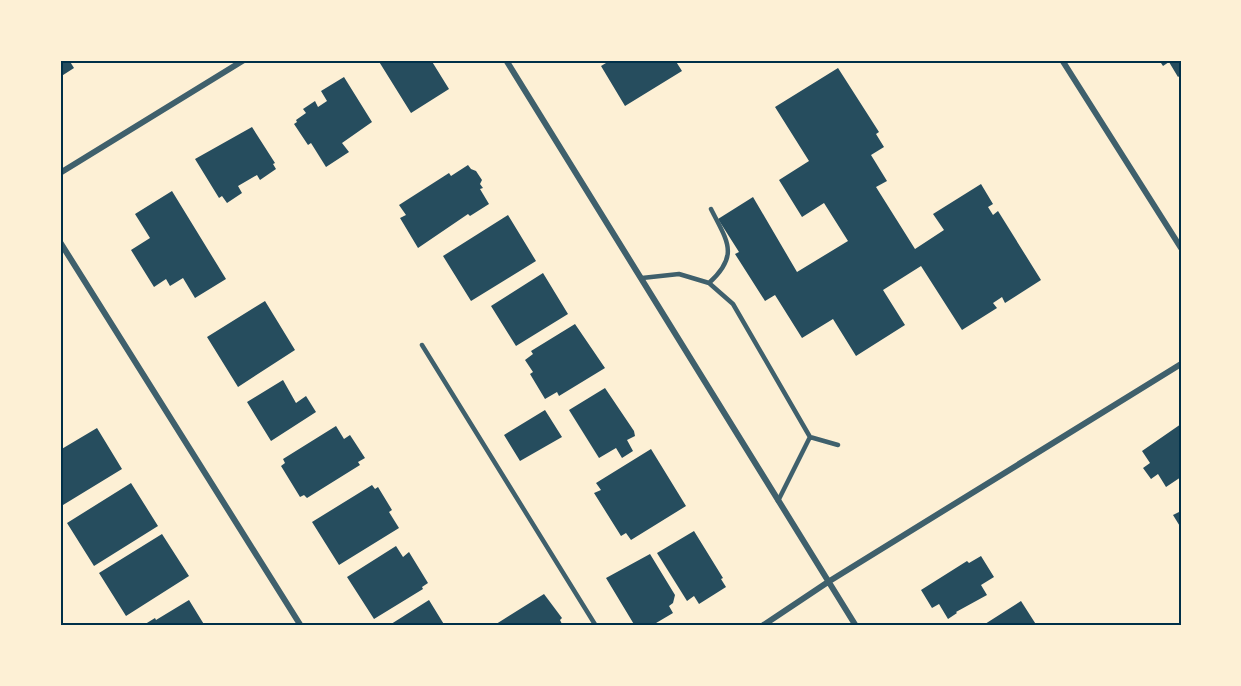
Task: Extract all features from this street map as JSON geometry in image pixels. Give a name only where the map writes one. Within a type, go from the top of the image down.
[{"type":"street","points":[[60,173],[243,60]]},
{"type":"street","points":[[506,60],[856,626]]},
{"type":"street","points":[[1062,60],[1181,248]]},
{"type":"street","points":[[60,242],[301,626]]},
{"type":"street","points":[[762,626],[828,582],[1181,364]]},
{"type":"lane","points":[[709,283],[722,272],[730,251],[711,209]]},
{"type":"lane","points":[[642,278],[679,274],[709,283],[733,304],[810,437],[838,445]]},
{"type":"lane","points":[[422,345],[596,626]]},
{"type":"lane","points":[[778,501],[810,437]]},
{"type":"building","points":[[60,60],[69,60],[74,68],[60,77]]},
{"type":"building","points":[[378,60],[431,60],[449,89],[411,113]]},
{"type":"building","points":[[611,60],[675,60],[682,71],[625,106],[601,66]]},
{"type":"building","points":[[1159,60],[1181,60],[1181,75],[1178,77],[1169,62],[1163,66]]},
{"type":"building","points":[[838,68],[879,132],[876,134],[884,147],[871,155],[887,181],[876,187],[915,249],[944,230],[933,214],[981,184],[993,204],[988,207],[993,215],[998,211],[1041,280],[1005,303],[1002,297],[993,303],[997,308],[962,330],[921,266],[883,290],[905,325],[856,356],[833,319],[802,338],[775,295],[765,301],[735,254],[739,252],[718,219],[753,197],[797,272],[848,241],[824,203],[802,217],[779,180],[809,161],[775,107]]},
{"type":"building","points":[[344,77],[372,122],[342,143],[349,152],[326,167],[311,143],[308,145],[294,124],[306,113],[303,109],[315,101],[318,107],[327,101],[321,91]]},
{"type":"building","points":[[252,127],[275,163],[273,164],[276,169],[260,180],[257,175],[238,186],[242,193],[227,203],[222,196],[219,198],[195,159]]},
{"type":"building","points":[[468,165],[482,180],[480,184],[483,188],[480,189],[489,204],[470,216],[468,214],[418,248],[400,218],[406,215],[399,205],[449,173],[451,176]]},
{"type":"building","points":[[172,191],[226,279],[195,298],[183,278],[170,286],[166,279],[154,287],[131,250],[150,238],[135,214]]},
{"type":"building","points":[[508,215],[536,261],[471,301],[443,256]]},
{"type":"building","points":[[543,273],[568,314],[516,346],[491,306]]},
{"type":"building","points":[[265,301],[295,350],[238,387],[207,337]]},
{"type":"building","points":[[575,324],[605,368],[559,396],[557,392],[545,399],[530,374],[533,372],[525,360],[533,354],[531,351]]},
{"type":"building","points":[[283,380],[296,403],[306,396],[316,412],[271,441],[247,402]]},
{"type":"building","points":[[605,388],[634,431],[635,436],[627,440],[633,451],[622,458],[616,448],[599,458],[569,410]]},
{"type":"building","points":[[545,410],[562,437],[520,461],[504,435]]},
{"type":"building","points":[[1181,424],[1181,477],[1166,487],[1158,474],[1151,479],[1143,468],[1150,463],[1142,451]]},
{"type":"building","points":[[336,426],[344,439],[350,435],[365,458],[358,462],[360,465],[307,498],[304,495],[300,497],[281,466],[285,463],[283,459]]},
{"type":"building","points":[[97,428],[122,469],[63,505],[60,500],[60,450]]},
{"type":"building","points":[[651,449],[686,506],[631,540],[626,533],[621,536],[594,493],[601,490],[596,483]]},
{"type":"building","points":[[131,483],[158,526],[94,566],[67,523]]},
{"type":"building","points":[[372,485],[375,489],[378,487],[392,510],[389,512],[399,528],[339,565],[312,522]]},
{"type":"building","points":[[1181,511],[1181,528],[1173,515]]},
{"type":"building","points":[[694,531],[723,578],[721,579],[726,587],[699,604],[694,596],[687,601],[657,553]]},
{"type":"building","points":[[162,534],[189,576],[126,616],[99,573]]},
{"type":"building","points":[[396,546],[403,557],[409,552],[428,583],[422,587],[423,589],[374,619],[347,577]]},
{"type":"building","points":[[650,554],[675,595],[673,603],[669,606],[673,613],[651,626],[635,626],[606,578]]},
{"type":"building","points":[[981,556],[994,577],[981,585],[987,595],[948,619],[939,604],[932,608],[921,590],[967,561],[969,563]]},
{"type":"building","points":[[544,594],[562,618],[560,620],[563,626],[493,626]]},
{"type":"building","points":[[189,600],[205,626],[142,626],[155,618],[156,620]]},
{"type":"building","points":[[429,600],[445,626],[388,626]]},
{"type":"building","points":[[1021,601],[1037,626],[983,626],[985,624]]}]
